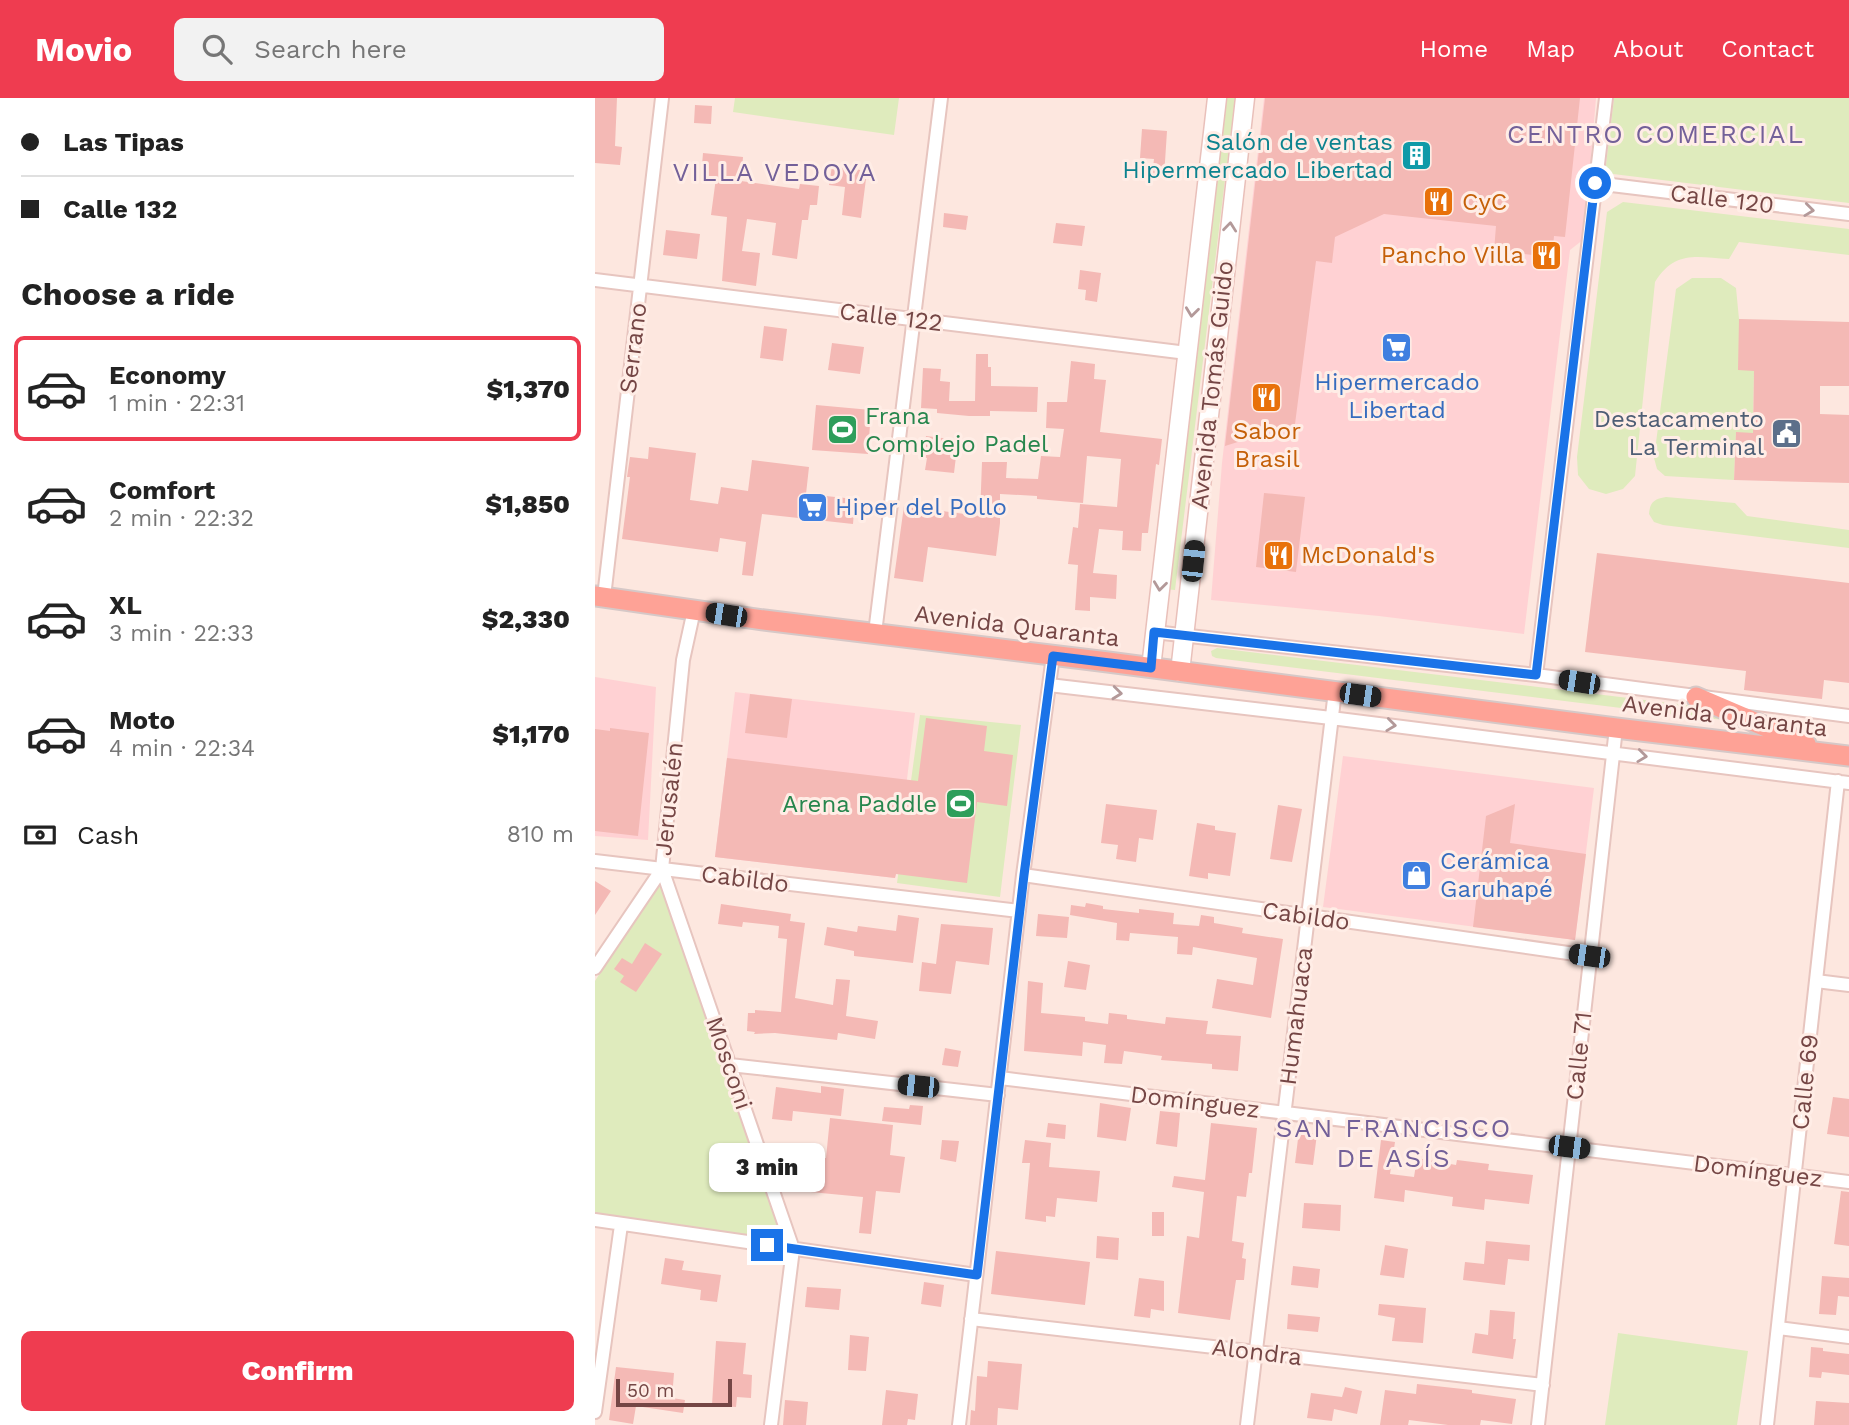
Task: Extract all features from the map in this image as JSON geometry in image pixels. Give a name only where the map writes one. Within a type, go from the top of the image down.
[{"type":"highway","name":"Avenida Quaranta","points":[[599,596],[1616,729],[1849,756]]},
{"type":"highway","points":[[1696,697],[1826,753]]},
{"type":"main road","name":"Avenida Tomás Guido","points":[[1151,668],[1217,98]]},
{"type":"main road","name":"Avenida Tomás Guido","points":[[1180,672],[1245,98]]},
{"type":"street","name":"Serrano","points":[[599,596],[662,98]]},
{"type":"street","points":[[875,634],[941,98]]},
{"type":"street","points":[[1536,675],[1606,98]]},
{"type":"street","name":"Calle 120","points":[[1595,183],[1849,215]]},
{"type":"street","name":"Calle 122","points":[[595,281],[1187,353]]},
{"type":"street","name":"Jerusalén","points":[[595,968],[661,869],[683,660],[694,610]]},
{"type":"street","points":[[1154,632],[1536,675],[1849,716]]},
{"type":"street","points":[[959,1425],[1019,911],[1053,656]]},
{"type":"street","points":[[1049,685],[1843,782]]},
{"type":"street","name":"Humahuaca","points":[[1247,1425],[1335,691]]},
{"type":"street","name":"Calle 71","points":[[1538,1425],[1616,729]]},
{"type":"street","name":"Calle 69","points":[[1767,1425],[1816,981],[1843,782]]},
{"type":"street","name":"Cabildo","points":[[595,861],[1019,911]]},
{"type":"street","name":"Mosconi","points":[[661,869],[793,1249],[771,1425]]},
{"type":"street","name":"Cabildo","points":[[1024,875],[1589,956]]},
{"type":"street","points":[[1816,981],[1849,985]]},
{"type":"street","points":[[730,1065],[998,1095]]},
{"type":"street","name":"Domínguez","points":[[1000,1078],[1849,1182]]},
{"type":"street","points":[[595,1220],[977,1275]]},
{"type":"street","points":[[595,1412],[621,1225]]},
{"type":"street","name":"Alondra","points":[[971,1319],[1543,1385]]},
{"type":"street","points":[[1778,1328],[1849,1337]]},
{"type":"shaded area","name":"Hipermercado Libertad","points":[[1264,98],[1596,98],[1584,239],[1570,250],[1524,634],[1379,616],[1211,600],[1222,463]]},
{"type":"shaded area","points":[[595,677],[656,687],[648,840],[595,836]]},
{"type":"shaded area","points":[[735,692],[915,713],[895,878],[715,857]]},
{"type":"shaded area","name":"Cerámica Garuhapé","points":[[1343,756],[1594,788],[1575,940],[1323,907]]},
{"type":"green space","points":[[735,98],[899,98],[894,135],[733,112]]},
{"type":"green space","points":[[1223,98],[1235,98],[1175,590],[1164,589]]},
{"type":"green space","points":[[1614,98],[1849,98],[1849,203],[1605,173]]},
{"type":"green space","points":[[1623,202],[1849,229],[1849,255],[1739,242],[1729,259],[1696,257],[1679,260],[1670,265],[1655,282],[1635,476],[1623,489],[1606,494],[1589,489],[1578,475],[1577,457],[1607,212]]},
{"type":"green space","points":[[1692,278],[1721,278],[1736,288],[1739,319],[1754,371],[1753,433],[1736,433],[1734,480],[1665,476],[1657,469],[1654,458],[1676,289]]},
{"type":"green space","points":[[1666,497],[1735,503],[1747,516],[1849,530],[1849,548],[1663,525],[1654,522],[1649,514],[1653,502]]},
{"type":"green space","points":[[1217,648],[1694,706],[1746,722],[1216,658],[1211,651]]},
{"type":"green space","name":"Arena Paddle","points":[[920,715],[1021,725],[1000,897],[897,883]]},
{"type":"green space","points":[[662,875],[780,1232],[764,1238],[595,1215],[595,981]]},
{"type":"green space","points":[[1618,1333],[1748,1351],[1737,1425],[1605,1425]]},
{"type":"building","points":[[595,98],[617,98],[615,146],[622,147],[620,165],[595,163]]},
{"type":"building","name":"Salón de ventas Hipermercado Libertad","points":[[1265,98],[1580,98],[1565,237],[1554,236],[1552,257],[1494,251],[1496,226],[1384,214],[1335,237],[1332,263],[1316,261],[1295,424],[1225,446]]},
{"type":"building","points":[[695,105],[712,106],[711,124],[694,123]]},
{"type":"building","points":[[1142,129],[1167,131],[1164,177],[1152,176],[1154,159],[1140,158]]},
{"type":"building","points":[[703,153],[743,157],[741,181],[799,189],[800,184],[819,186],[817,205],[810,205],[808,220],[802,220],[797,259],[772,255],[776,223],[747,219],[742,251],[760,253],[756,286],[722,281],[727,217],[711,215],[716,178],[701,177]]},
{"type":"building","points":[[832,166],[867,171],[861,218],[842,215],[845,187],[829,185]]},
{"type":"building","points":[[944,213],[968,216],[966,230],[943,227]]},
{"type":"building","points":[[1056,223],[1085,226],[1082,246],[1053,243]]},
{"type":"building","points":[[666,230],[700,234],[697,259],[663,255]]},
{"type":"building","points":[[1080,270],[1101,273],[1097,302],[1085,300],[1086,290],[1078,289]]},
{"type":"building","points":[[1739,319],[1849,322],[1849,386],[1820,386],[1820,414],[1849,415],[1849,483],[1734,480],[1736,432],[1753,433],[1754,371],[1738,370]]},
{"type":"building","points":[[764,326],[787,329],[783,361],[760,358]]},
{"type":"building","points":[[832,343],[864,347],[860,374],[828,370]]},
{"type":"building","points":[[976,354],[988,354],[991,386],[1038,387],[1037,412],[990,411],[990,416],[969,416],[937,413],[937,409],[921,408],[923,368],[941,369],[940,381],[950,382],[949,401],[975,401]]},
{"type":"building","points":[[1071,361],[1095,364],[1094,379],[1106,380],[1100,432],[1162,439],[1159,465],[1156,464],[1148,533],[1142,533],[1141,551],[1122,550],[1123,531],[1099,529],[1093,573],[1117,575],[1116,599],[1090,597],[1090,611],[1075,610],[1078,565],[1068,564],[1073,527],[1078,528],[1080,504],[1117,507],[1121,459],[1087,456],[1083,503],[1000,494],[996,556],[928,547],[923,582],[894,578],[904,506],[980,516],[982,462],[1007,462],[1006,478],[1038,479],[1041,456],[1060,457],[1064,429],[1046,428],[1047,402],[1067,402]]},
{"type":"building","name":"Frana Complejo Padel","points":[[816,405],[871,410],[868,454],[812,450]]},
{"type":"building","points":[[926,436],[958,440],[954,473],[925,470],[927,458],[923,457]]},
{"type":"building","points":[[649,447],[696,453],[690,500],[718,504],[721,487],[748,491],[752,460],[809,467],[806,494],[855,499],[853,524],[762,514],[753,576],[742,575],[746,542],[720,538],[718,552],[622,539],[630,457],[648,459]]},
{"type":"building","points":[[1264,493],[1305,497],[1296,572],[1256,567]]},
{"type":"building","points":[[1597,553],[1849,583],[1849,683],[1824,680],[1822,699],[1744,690],[1746,671],[1585,652]]},
{"type":"building","points":[[750,694],[792,699],[787,738],[745,733]]},
{"type":"building","points":[[926,718],[987,726],[984,751],[1013,755],[1007,806],[977,802],[967,883],[896,874],[895,878],[715,857],[727,758],[918,781]]},
{"type":"building","points":[[610,728],[649,733],[638,836],[595,831],[595,729],[610,731]]},
{"type":"building","points":[[1106,804],[1157,810],[1153,840],[1139,838],[1136,862],[1116,859],[1118,845],[1101,843]]},
{"type":"building","points":[[1515,804],[1510,843],[1586,854],[1575,940],[1473,927],[1486,816]]},
{"type":"building","points":[[1278,805],[1302,809],[1292,862],[1270,859]]},
{"type":"building","points":[[1197,823],[1215,826],[1215,830],[1236,833],[1230,876],[1208,873],[1208,879],[1189,876]]},
{"type":"building","points":[[595,881],[611,891],[595,915]]},
{"type":"building","points":[[1086,903],[1103,906],[1103,909],[1174,913],[1173,924],[1199,926],[1201,915],[1214,917],[1214,923],[1243,928],[1242,933],[1283,939],[1271,1018],[1212,1008],[1217,979],[1253,985],[1257,958],[1193,947],[1192,955],[1177,954],[1178,937],[1130,933],[1129,941],[1116,940],[1117,923],[1070,915],[1071,905],[1085,907]]},
{"type":"building","points":[[721,904],[791,914],[790,921],[805,923],[795,998],[833,1005],[836,979],[850,980],[846,1016],[878,1021],[875,1039],[838,1033],[837,1040],[775,1033],[754,1034],[755,1032],[747,1031],[748,1013],[755,1013],[755,1010],[781,1012],[787,939],[778,938],[779,926],[743,922],[742,927],[718,924]]},
{"type":"building","points":[[1038,914],[1069,917],[1067,938],[1036,936]]},
{"type":"building","points":[[898,915],[919,918],[913,963],[854,956],[854,951],[824,945],[827,927],[857,932],[858,926],[896,931]]},
{"type":"building","points":[[941,924],[993,928],[989,965],[956,961],[951,994],[919,991],[922,962],[936,964]]},
{"type":"building","points":[[645,943],[662,954],[636,992],[620,982],[624,976],[614,969],[622,958],[632,964]]},
{"type":"building","points":[[1068,961],[1090,965],[1086,990],[1064,987]]},
{"type":"building","points":[[1028,981],[1043,983],[1041,1013],[1085,1017],[1085,1021],[1108,1024],[1109,1013],[1127,1015],[1127,1019],[1165,1024],[1166,1017],[1208,1021],[1206,1034],[1241,1036],[1238,1071],[1212,1069],[1212,1064],[1161,1060],[1162,1056],[1124,1051],[1122,1064],[1104,1063],[1106,1045],[1083,1042],[1082,1056],[1024,1051]]},
{"type":"building","points":[[945,1048],[961,1051],[958,1067],[942,1065]]},
{"type":"building","points":[[821,1086],[844,1089],[841,1116],[793,1111],[792,1121],[772,1119],[776,1087],[821,1093]]},
{"type":"building","points":[[1833,1097],[1849,1099],[1849,1137],[1827,1134]]},
{"type":"building","points":[[1100,1103],[1131,1108],[1126,1141],[1097,1137]]},
{"type":"building","points":[[910,1105],[923,1106],[921,1125],[882,1121],[884,1107],[909,1109]]},
{"type":"building","points":[[1160,1111],[1180,1113],[1177,1147],[1156,1144]]},
{"type":"building","points":[[830,1118],[893,1125],[890,1155],[905,1157],[900,1193],[876,1191],[871,1234],[859,1233],[863,1197],[800,1191],[803,1156],[826,1158]]},
{"type":"building","points":[[1048,1123],[1066,1125],[1065,1139],[1046,1137]]},
{"type":"building","points":[[1211,1123],[1257,1128],[1252,1173],[1249,1173],[1246,1197],[1237,1196],[1232,1241],[1244,1243],[1242,1258],[1246,1259],[1244,1280],[1236,1280],[1230,1320],[1178,1313],[1187,1236],[1199,1238],[1204,1192],[1172,1187],[1174,1176],[1205,1180]]},
{"type":"building","points":[[1299,1131],[1317,1134],[1313,1165],[1295,1163]]},
{"type":"building","points":[[942,1140],[959,1141],[956,1162],[940,1159]]},
{"type":"building","points":[[1025,1140],[1051,1143],[1049,1167],[1100,1171],[1097,1202],[1057,1198],[1055,1217],[1046,1216],[1046,1222],[1025,1219],[1030,1163],[1022,1163]]},
{"type":"building","points":[[1381,1140],[1395,1142],[1390,1174],[1414,1177],[1417,1158],[1456,1165],[1457,1160],[1489,1164],[1488,1170],[1533,1175],[1529,1204],[1485,1199],[1484,1210],[1452,1206],[1453,1197],[1405,1190],[1404,1202],[1374,1198]]},
{"type":"building","points":[[1841,1191],[1849,1192],[1849,1246],[1834,1244]]},
{"type":"building","points":[[1304,1203],[1341,1205],[1340,1231],[1302,1228]]},
{"type":"building","points":[[1152,1212],[1164,1212],[1164,1236],[1152,1236]]},
{"type":"building","points":[[1097,1236],[1119,1238],[1118,1260],[1096,1258]]},
{"type":"building","points":[[1486,1241],[1530,1245],[1529,1261],[1508,1259],[1505,1285],[1463,1280],[1465,1262],[1484,1264]]},
{"type":"building","points":[[1385,1245],[1408,1249],[1404,1278],[1380,1275]]},
{"type":"building","points":[[996,1251],[1090,1262],[1085,1305],[991,1294]]},
{"type":"building","points":[[665,1258],[684,1261],[682,1270],[721,1275],[717,1302],[700,1300],[701,1290],[661,1284]]},
{"type":"building","points":[[1293,1266],[1320,1269],[1318,1288],[1291,1285]]},
{"type":"building","points":[[1822,1276],[1849,1278],[1849,1297],[1838,1296],[1836,1315],[1819,1314]]},
{"type":"building","points":[[1139,1278],[1164,1281],[1164,1311],[1151,1309],[1150,1318],[1134,1316]]},
{"type":"building","points":[[924,1282],[944,1285],[941,1307],[921,1304]]},
{"type":"building","points":[[807,1287],[841,1289],[839,1310],[805,1307]]},
{"type":"building","points":[[1379,1304],[1426,1308],[1423,1343],[1392,1341],[1395,1318],[1378,1315]]},
{"type":"building","points":[[1490,1310],[1515,1312],[1513,1339],[1516,1339],[1513,1359],[1472,1353],[1475,1333],[1488,1335]]},
{"type":"building","points":[[1288,1314],[1320,1317],[1318,1332],[1287,1329]]},
{"type":"building","points":[[850,1335],[869,1337],[866,1371],[848,1370]]},
{"type":"building","points":[[716,1341],[746,1343],[743,1374],[752,1375],[751,1398],[737,1397],[736,1407],[712,1405]]},
{"type":"building","points":[[1811,1347],[1849,1354],[1849,1375],[1822,1372],[1821,1378],[1809,1377]]},
{"type":"building","points":[[988,1361],[1022,1364],[1018,1410],[998,1408],[997,1425],[970,1425],[971,1410],[975,1411],[977,1376],[987,1377]]},
{"type":"building","points":[[616,1367],[674,1373],[672,1398],[685,1400],[683,1413],[636,1406],[633,1424],[609,1420]]},
{"type":"building","points":[[1417,1384],[1472,1390],[1472,1393],[1516,1399],[1512,1424],[1481,1420],[1480,1425],[1448,1425],[1409,1420],[1408,1425],[1380,1425],[1385,1390],[1416,1394]]},
{"type":"building","points":[[1345,1387],[1362,1391],[1357,1414],[1334,1409],[1332,1421],[1307,1418],[1311,1393],[1342,1397]]},
{"type":"building","points":[[886,1390],[918,1394],[915,1420],[908,1419],[907,1425],[882,1425]]},
{"type":"building","points":[[785,1400],[808,1402],[806,1425],[783,1425]]},
{"type":"building","points":[[1816,1401],[1849,1403],[1849,1425],[1814,1425]]},
{"type":"place","name":"Salón de ventas Hipermercado Libertad","points":[[1416,156]]},
{"type":"place","name":"CyC","points":[[1439,202]]},
{"type":"place","name":"Pancho Villa","points":[[1547,255]]},
{"type":"place","name":"Hipermercado Libertad","points":[[1397,348]]},
{"type":"place","name":"Sabor Brasil","points":[[1267,397]]},
{"type":"place","name":"Frana Complejo Padel","points":[[842,430]]},
{"type":"place","name":"Destacamento La Terminal","points":[[1787,433]]},
{"type":"place","name":"Hiper del Pollo","points":[[812,507]]},
{"type":"place","name":"McDonald's","points":[[1278,555]]},
{"type":"place","name":"Arena Paddle","points":[[960,804]]},
{"type":"place","name":"Cerámica Garuhapé","points":[[1417,875]]},
{"type":"district","name":"CENTRO COMERCIAL","points":[[1656,134]]},
{"type":"district","name":"VILLA VEDOYA","points":[[775,172]]},
{"type":"district","name":"SAN FRANCISCO DE ASÍS","points":[[1394,1143]]},
{"type":"route","points":[[767,1245],[977,1275],[1053,656],[1151,668],[1154,632],[1536,675],[1595,183]]}]
